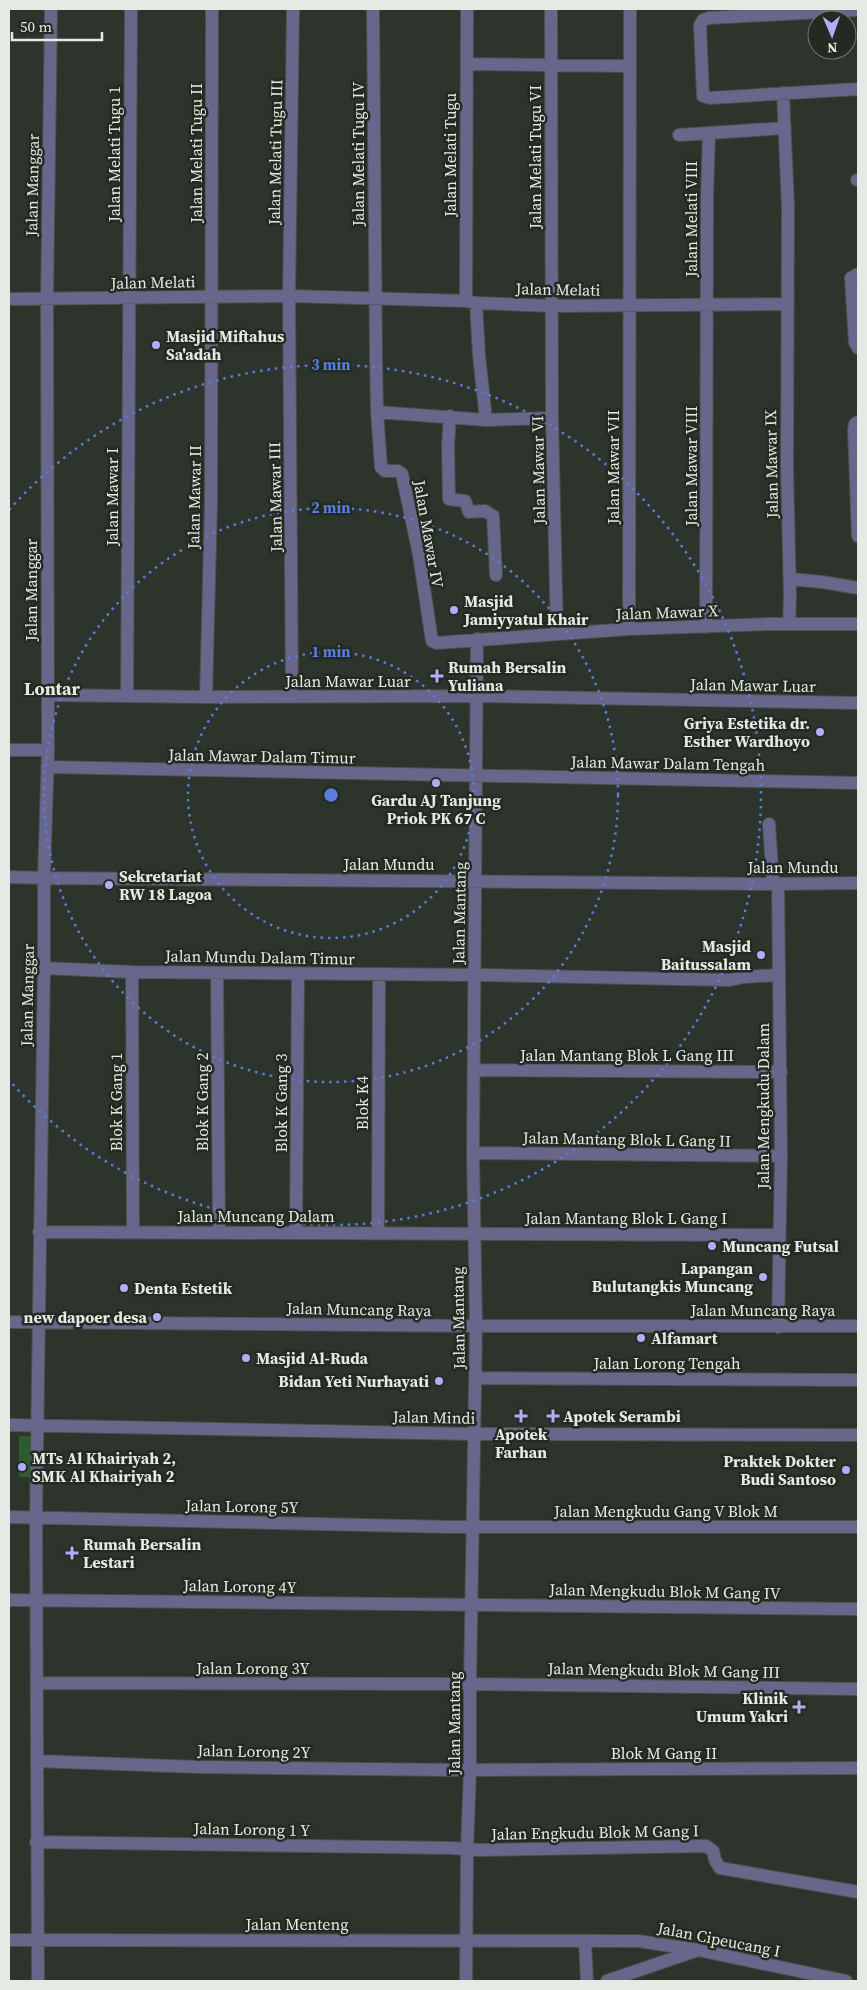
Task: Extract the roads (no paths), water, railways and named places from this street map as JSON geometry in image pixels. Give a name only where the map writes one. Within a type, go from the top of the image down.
[{"type":"street","name":"Jalan Manggar","points":[[38,1981],[36,1517],[44,878],[48,750],[47,299],[51,9]]},
{"type":"street","name":"Jalan Melati Tugu 1","points":[[130,299],[131,9]]},
{"type":"street","name":"Jalan Melati Tugu II","points":[[212,9],[212,297]]},
{"type":"street","name":"Jalan Melati Tugu III","points":[[288,296],[293,9]]},
{"type":"street","name":"Jalan Melati Tugu IV","points":[[373,9],[376,298]]},
{"type":"street","name":"Jalan Melati Tugu","points":[[467,9],[471,302],[486,420]]},
{"type":"street","name":"Jalan Melati Tugu VI","points":[[551,9],[552,306]]},
{"type":"street","name":"Jalan Mawar VII","points":[[630,9],[630,630]]},
{"type":"street","points":[[858,10],[703,20],[700,24],[703,96],[710,98],[858,89]]},
{"type":"street","points":[[467,64],[630,66]]},
{"type":"street","points":[[783,93],[788,207],[787,304]]},
{"type":"street","points":[[680,135],[785,128]]},
{"type":"street","name":"Jalan Melati VIII","points":[[707,305],[709,133]]},
{"type":"street","points":[[857,346],[851,278],[858,274]]},
{"type":"street","name":"Jalan Melati","points":[[9,299],[288,296],[552,306],[787,304]]},
{"type":"street","name":"Jalan Mawar III","points":[[288,296],[292,697]]},
{"type":"street","name":"Jalan Mawar II","points":[[206,697],[211,504],[212,297]]},
{"type":"street","name":"Jalan Mawar IV","points":[[376,298],[377,412],[382,467],[385,471],[401,472],[409,505],[432,640]]},
{"type":"street","name":"Jalan Mawar I","points":[[127,696],[130,299]]},
{"type":"street","name":"Jalan Mawar IX","points":[[787,304],[789,624]]},
{"type":"street","name":"Jalan Mawar VIII","points":[[706,627],[707,305]]},
{"type":"street","name":"Jalan Mawar VI","points":[[552,306],[552,418],[557,633]]},
{"type":"street","points":[[377,412],[486,420],[552,418]]},
{"type":"street","points":[[450,416],[448,445],[449,499],[465,501],[469,512],[485,511],[493,516],[496,575]]},
{"type":"street","points":[[858,422],[854,427],[858,536]]},
{"type":"street","points":[[790,579],[858,588]]},
{"type":"street","name":"Jalan Mawar X","points":[[432,640],[436,642],[557,633],[706,627],[858,624]]},
{"type":"street","points":[[477,639],[477,696]]},
{"type":"street","name":"Jalan Mawar Luar","points":[[48,695],[206,697],[477,696],[858,703]]},
{"type":"street","name":"Jalan Mantang","points":[[466,1981],[476,1326],[473,1153],[477,696]]},
{"type":"street","points":[[9,750],[48,750]]},
{"type":"street","name":"Jalan Mawar Dalam Timur","points":[[47,767],[476,776]]},
{"type":"street","name":"Jalan Mawar Dalam Tengah","points":[[476,776],[858,783]]},
{"type":"street","name":"Jalan Mengkudu Dalam","points":[[769,824],[776,884],[781,1072],[778,1327]]},
{"type":"street","name":"Jalan Mundu","points":[[9,877],[776,884],[858,883]]},
{"type":"street","name":"Jalan Mundu Dalam Timur","points":[[44,968],[132,972],[730,980],[744,977],[778,976]]},
{"type":"street","name":"Blok K Gang 1","points":[[132,972],[133,1231]]},
{"type":"street","name":"Blok K Gang 2","points":[[218,973],[219,1232]]},
{"type":"street","name":"Blok K Gang 3","points":[[296,1232],[298,974]]},
{"type":"street","name":"Blok K4","points":[[378,1232],[379,975]]},
{"type":"street","name":"Jalan Mantang Blok L Gang III","points":[[474,1070],[781,1072]]},
{"type":"street","name":"Jalan Mantang Blok L Gang II","points":[[473,1153],[781,1156]]},
{"type":"street","name":"Jalan Muncang Dalam","points":[[39,1232],[378,1232],[473,1234]]},
{"type":"street","name":"Jalan Mantang Blok L Gang I","points":[[473,1234],[778,1235]]},
{"type":"street","name":"Jalan Muncang Raya","points":[[9,1322],[476,1326],[858,1326]]},
{"type":"street","name":"Jalan Lorong Tengah","points":[[475,1378],[858,1380]]},
{"type":"street","name":"Jalan Mindi","points":[[9,1425],[473,1434],[858,1435]]},
{"type":"street","name":"Jalan Lorong 5Y","points":[[9,1517],[474,1527]]},
{"type":"street","name":"Jalan Mengkudu Gang V Blok M","points":[[474,1527],[858,1527]]},
{"type":"street","name":"Jalan Lorong 4Y","points":[[9,1600],[472,1605]]},
{"type":"street","name":"Jalan Mengkudu Blok M Gang IV","points":[[472,1605],[858,1609]]},
{"type":"street","name":"Jalan Lorong 3Y","points":[[37,1683],[470,1684]]},
{"type":"street","name":"Jalan Mengkudu Blok M Gang III","points":[[470,1684],[858,1689]]},
{"type":"street","name":"Jalan Lorong 2Y","points":[[37,1761],[198,1766],[470,1770]]},
{"type":"street","name":"Blok M Gang II","points":[[470,1770],[858,1768]]},
{"type":"street","name":"Jalan Lorong 1 Y","points":[[36,1842],[467,1849]]},
{"type":"street","name":"Jalan Engkudu Blok M Gang I","points":[[467,1849],[706,1846],[713,1851],[714,1860],[720,1868],[858,1892]]},
{"type":"street","name":"Jalan Menteng","points":[[9,1940],[585,1942]]},
{"type":"street","points":[[585,1942],[586,1981]]},
{"type":"street","name":"Jalan Cipeucang I","points":[[585,1942],[650,1942],[698,1950],[846,1981]]},
{"type":"street","points":[[606,1981],[698,1950]]},
{"type":"place","name":"Masjid Miftahus Sa'adah","points":[[156,345]]},
{"type":"place","name":"Masjid Jamiyyatul Khair","points":[[454,610]]},
{"type":"place","name":"Rumah Bersalin Yuliana","points":[[437,676]]},
{"type":"place","name":"Griya Estetika dr. Esther Wardhoyo","points":[[820,732]]},
{"type":"place","name":"Gardu AJ Tanjung Priok PK 67 C","points":[[436,783]]},
{"type":"place","name":"Sekretariat RW 18 Lagoa","points":[[109,885]]},
{"type":"place","name":"Masjid Baitussalam","points":[[761,955]]},
{"type":"place","name":"Muncang Futsal","points":[[712,1246]]},
{"type":"place","name":"Lapangan Bulutangkis Muncang","points":[[763,1277]]},
{"type":"place","name":"Denta Estetik","points":[[124,1288]]},
{"type":"place","name":"new dapoer desa","points":[[157,1317]]},
{"type":"place","name":"Alfamart","points":[[641,1338]]},
{"type":"place","name":"Masjid Al-Ruda","points":[[246,1358]]},
{"type":"place","name":"Bidan Yeti Nurhayati","points":[[439,1381]]},
{"type":"place","name":"Apotek Farhan","points":[[521,1416]]},
{"type":"place","name":"Apotek Serambi","points":[[553,1416]]},
{"type":"place","name":"MTs Al Khairiyah 2, SMK Al Khairiyah 2","points":[[22,1467]]},
{"type":"place","name":"Praktek Dokter Budi Santoso","points":[[846,1470]]},
{"type":"place","name":"Rumah Bersalin Lestari","points":[[72,1553]]},
{"type":"place","name":"Klinik Umum Yakri","points":[[799,1707]]},
{"type":"district","name":"Lontar","points":[[52,689]]}]
